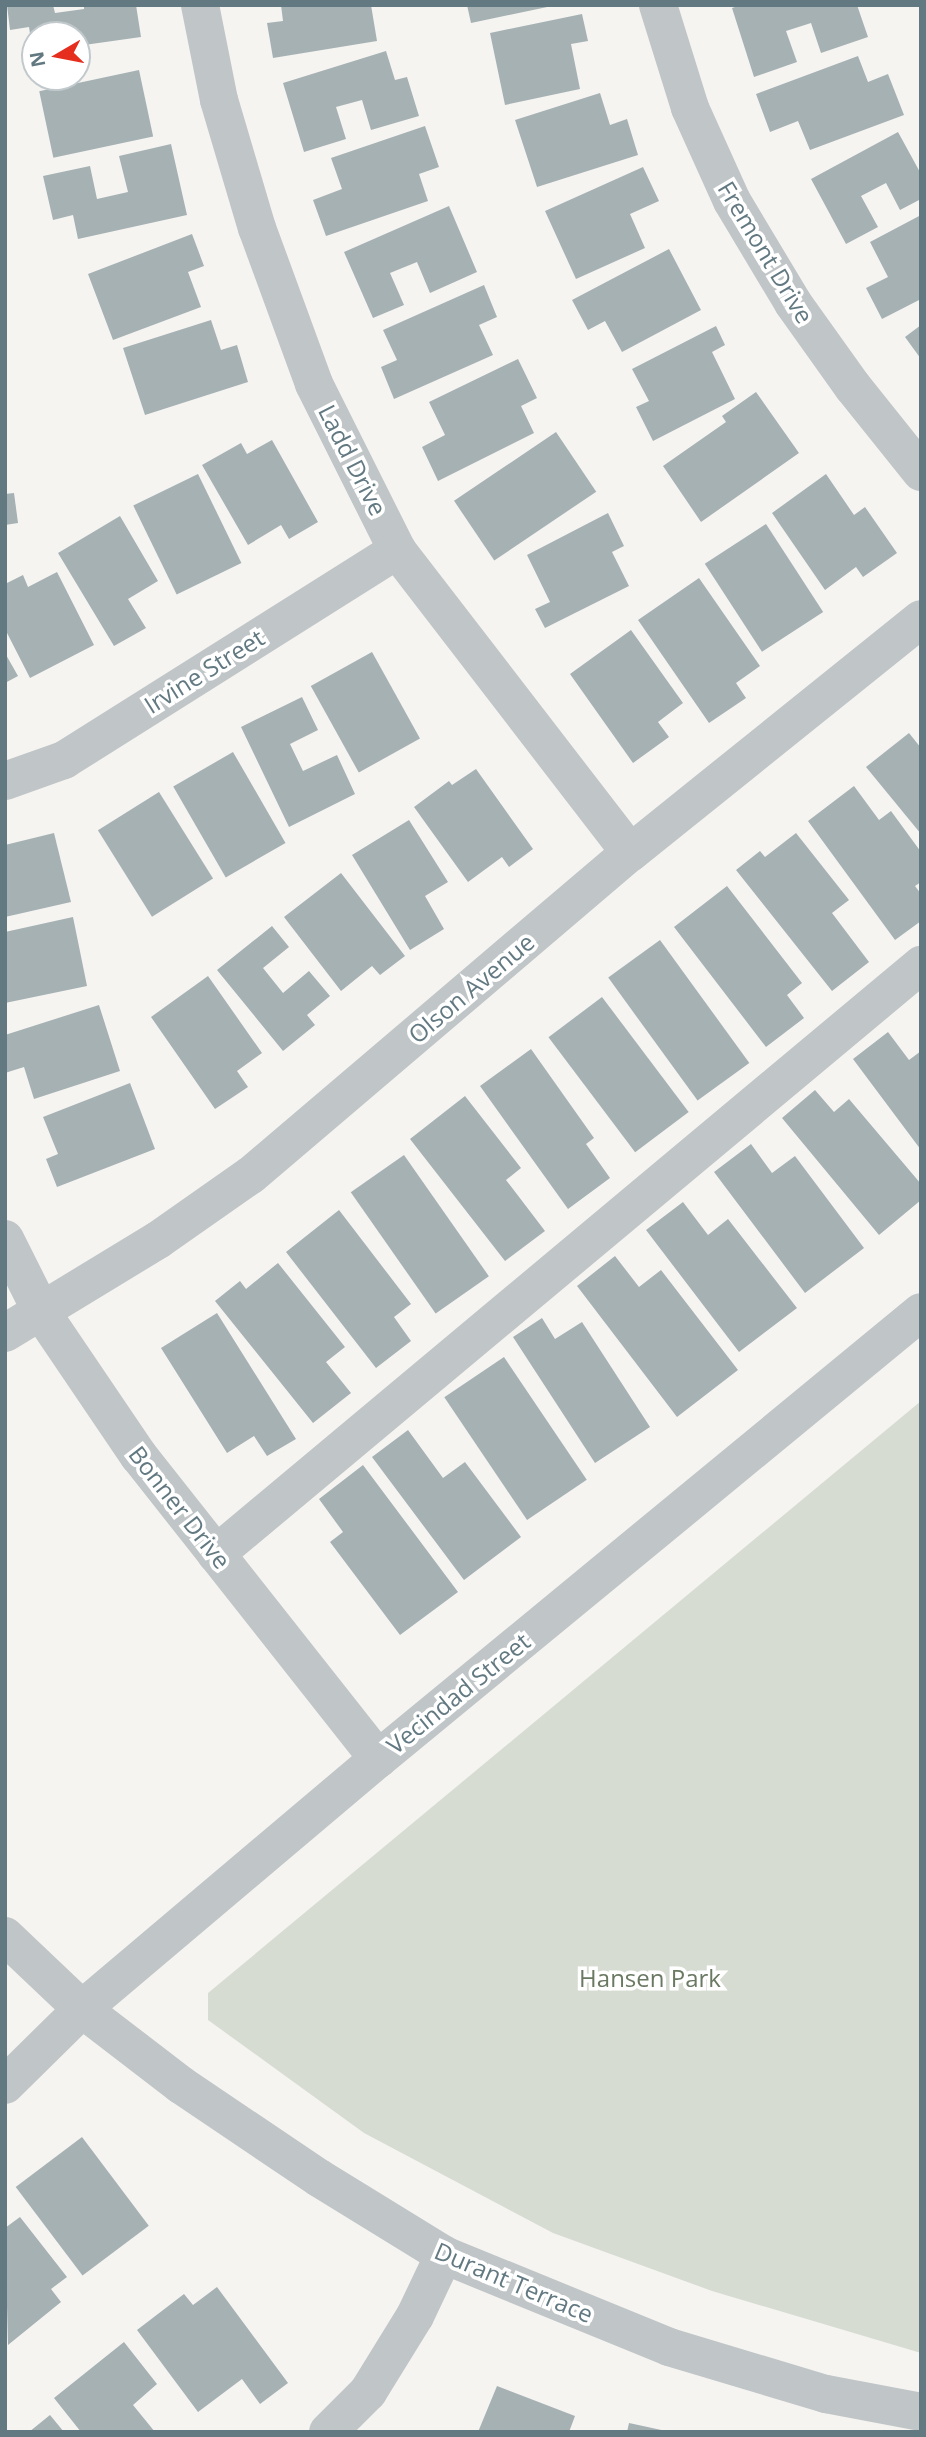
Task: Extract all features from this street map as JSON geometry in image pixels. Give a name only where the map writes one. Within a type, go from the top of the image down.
[{"type":"street","name":"Ladd Drive","points":[[200,5],[219,100],[257,228],[314,384],[397,550],[630,853]]},
{"type":"street","name":"Fremont Drive","points":[[658,5],[690,108],[732,201],[793,303],[853,387],[921,472]]},
{"type":"street","name":"Irvine Street","points":[[5,781],[64,760],[397,550]]},
{"type":"street","name":"Olson Avenue","points":[[5,1333],[42,1313],[158,1240],[251,1175],[630,853],[921,619]]},
{"type":"street","points":[[216,1554],[921,965]]},
{"type":"street","name":"Bonner Drive","points":[[5,1240],[42,1313],[139,1456],[378,1759]]},
{"type":"street","name":"Vecindad Street","points":[[5,2085],[82,2009],[378,1759],[921,1312]]},
{"type":"street","name":"Durant Terrace","points":[[5,1936],[82,2009],[192,2093],[319,2178],[444,2255],[669,2347],[826,2394],[921,2412]]},
{"type":"street","points":[[328,2432],[368,2392],[415,2316],[444,2255]]},
{"type":"green space","name":"Hansen Park","points":[[921,1401],[921,2353],[712,2291],[553,2233],[364,2133],[208,2020],[208,1993]]},
{"type":"building","points":[[7,5],[53,5],[55,13],[84,9],[84,5],[136,5],[141,37],[91,44],[91,21],[21,21],[21,28],[10,30]]},
{"type":"building","points":[[281,5],[371,5],[377,41],[273,58],[267,23],[283,21]]},
{"type":"building","points":[[467,5],[552,5],[552,6],[471,23]]},
{"type":"building","points":[[741,5],[857,5],[868,37],[821,53],[811,23],[786,31],[797,62],[754,77],[732,8]]},
{"type":"building","points":[[582,14],[588,41],[571,44],[580,89],[505,105],[490,33]]},
{"type":"building","points":[[386,51],[395,80],[407,77],[419,116],[371,130],[362,100],[336,107],[346,139],[304,152],[283,83]]},
{"type":"building","points":[[858,56],[868,82],[888,74],[904,115],[810,150],[798,121],[770,132],[756,94]]},
{"type":"building","points":[[139,70],[153,137],[53,158],[39,91],[91,91],[91,80]]},
{"type":"building","points":[[600,93],[610,125],[627,119],[638,155],[537,187],[515,120]]},
{"type":"building","points":[[425,126],[439,167],[419,174],[428,201],[326,236],[313,200],[342,189],[331,158]]},
{"type":"building","points":[[898,132],[921,174],[921,199],[900,210],[886,183],[861,196],[878,227],[846,244],[811,179]]},
{"type":"building","points":[[171,144],[187,215],[78,239],[73,215],[53,220],[43,176],[90,166],[97,199],[128,192],[119,156]]},
{"type":"building","points":[[643,167],[659,201],[630,214],[645,248],[576,279],[545,211]]},
{"type":"building","points":[[449,206],[477,272],[430,293],[417,262],[390,273],[404,305],[373,318],[344,252]]},
{"type":"building","points":[[921,215],[921,299],[882,319],[866,288],[888,277],[870,242]]},
{"type":"building","points":[[192,234],[204,266],[188,272],[201,307],[113,340],[88,274]]},
{"type":"building","points":[[669,249],[701,310],[622,352],[605,321],[588,330],[572,300]]},
{"type":"building","points":[[484,285],[497,317],[479,325],[493,355],[394,399],[381,367],[397,360],[383,330]]},
{"type":"building","points":[[211,320],[221,350],[237,345],[248,382],[145,415],[123,348]]},
{"type":"building","points":[[921,325],[921,359],[905,337]]},
{"type":"building","points":[[716,326],[725,345],[712,352],[735,399],[653,441],[636,407],[649,401],[632,369]]},
{"type":"building","points":[[518,359],[537,398],[521,406],[534,433],[438,481],[422,447],[445,435],[429,402]]},
{"type":"building","points":[[756,392],[799,453],[701,522],[663,466],[726,422],[722,416]]},
{"type":"building","points":[[556,432],[596,492],[494,560],[454,501]]},
{"type":"building","points":[[272,440],[318,522],[289,539],[281,525],[248,545],[202,465],[241,443],[247,454]]},
{"type":"building","points":[[198,474],[241,563],[177,595],[133,506]]},
{"type":"building","points":[[826,474],[854,515],[865,507],[897,553],[863,577],[856,567],[825,590],[772,513]]},
{"type":"building","points":[[14,493],[18,523],[5,525],[5,494]]},
{"type":"building","points":[[608,513],[624,546],[612,552],[629,586],[545,628],[535,609],[550,602],[527,555]]},
{"type":"building","points":[[120,516],[158,581],[128,599],[146,628],[114,646],[58,553]]},
{"type":"building","points":[[766,524],[823,612],[762,652],[705,564]]},
{"type":"building","points":[[57,572],[94,645],[30,678],[5,629],[5,584],[23,575],[28,587]]},
{"type":"building","points":[[699,578],[760,666],[736,683],[746,698],[709,723],[638,620]]},
{"type":"building","points":[[631,630],[683,703],[658,722],[669,737],[633,763],[570,674]]},
{"type":"building","points":[[372,652],[420,739],[359,773],[311,686]]},
{"type":"building","points":[[5,653],[18,676],[5,683]]},
{"type":"building","points":[[302,697],[318,730],[290,744],[303,771],[337,755],[355,794],[289,827],[241,727]]},
{"type":"building","points":[[909,733],[921,748],[921,834],[866,767]]},
{"type":"building","points":[[233,752],[286,843],[226,877],[173,786]]},
{"type":"building","points":[[476,769],[533,849],[509,867],[502,857],[468,882],[414,807],[449,781],[452,785]]},
{"type":"building","points":[[854,786],[879,820],[891,811],[921,852],[921,882],[915,886],[921,894],[921,921],[895,940],[808,821]]},
{"type":"building","points":[[159,792],[213,879],[152,917],[98,830]]},
{"type":"building","points":[[409,820],[448,882],[425,896],[444,929],[410,950],[352,855]]},
{"type":"building","points":[[54,833],[71,902],[5,917],[5,845]]},
{"type":"building","points":[[796,833],[849,900],[832,913],[869,962],[832,991],[736,870],[760,851],[765,857]]},
{"type":"building","points":[[341,873],[405,956],[380,975],[372,966],[341,991],[284,917]]},
{"type":"building","points":[[727,886],[802,983],[787,995],[804,1018],[766,1047],[674,927]]},
{"type":"building","points":[[73,917],[87,986],[5,1003],[5,932]]},
{"type":"building","points":[[272,926],[289,947],[263,968],[283,993],[309,971],[330,996],[307,1015],[315,1025],[283,1051],[217,970]]},
{"type":"building","points":[[660,940],[749,1063],[698,1101],[608,978]]},
{"type":"building","points":[[208,976],[262,1053],[237,1071],[248,1087],[215,1109],[151,1017]]},
{"type":"building","points":[[602,997],[689,1112],[635,1152],[548,1037]]},
{"type":"building","points":[[99,1005],[120,1071],[34,1099],[24,1067],[5,1073],[5,1035]]},
{"type":"building","points":[[888,1032],[909,1060],[921,1051],[921,1150],[853,1059]]},
{"type":"building","points":[[531,1049],[594,1138],[586,1144],[610,1178],[568,1209],[480,1086]]},
{"type":"building","points":[[130,1083],[155,1149],[57,1187],[46,1159],[58,1154],[43,1117]]},
{"type":"building","points":[[815,1090],[834,1112],[849,1099],[921,1184],[921,1200],[879,1235],[782,1118]]},
{"type":"building","points":[[465,1096],[521,1168],[506,1180],[545,1231],[505,1261],[410,1139]]},
{"type":"building","points":[[751,1144],[772,1173],[795,1156],[864,1248],[805,1293],[714,1172]]},
{"type":"building","points":[[404,1155],[489,1276],[436,1314],[351,1192]]},
{"type":"building","points":[[683,1202],[708,1235],[728,1219],[797,1308],[739,1352],[646,1230]]},
{"type":"building","points":[[339,1210],[411,1304],[394,1317],[411,1341],[376,1368],[286,1252]]},
{"type":"building","points":[[615,1256],[639,1287],[661,1270],[738,1370],[677,1417],[577,1286]]},
{"type":"building","points":[[278,1263],[345,1347],[326,1362],[351,1393],[313,1423],[215,1301],[240,1281],[246,1289]]},
{"type":"building","points":[[217,1313],[296,1439],[267,1456],[254,1436],[227,1453],[161,1348]]},
{"type":"building","points":[[542,1318],[555,1339],[582,1322],[650,1427],[595,1463],[513,1337]]},
{"type":"building","points":[[504,1357],[587,1480],[527,1520],[444,1397]]},
{"type":"building","points":[[408,1430],[443,1478],[465,1462],[521,1537],[464,1580],[372,1457]]},
{"type":"building","points":[[363,1465],[458,1592],[400,1635],[330,1542],[343,1532],[319,1499]]},
{"type":"building","points":[[82,2137],[149,2226],[83,2276],[16,2187]]},
{"type":"building","points":[[20,2217],[67,2277],[51,2289],[61,2302],[8,2345],[5,2228]]},
{"type":"building","points":[[217,2287],[288,2383],[260,2404],[242,2379],[198,2412],[137,2330],[184,2294],[193,2305]]},
{"type":"building","points":[[124,2342],[157,2384],[133,2405],[155,2432],[81,2432],[54,2398]]},
{"type":"building","points":[[497,2386],[575,2416],[569,2432],[478,2432]]},
{"type":"building","points":[[50,2415],[64,2432],[29,2432]]},
{"type":"building","points":[[629,2423],[666,2431],[666,2432],[627,2432]]}]
